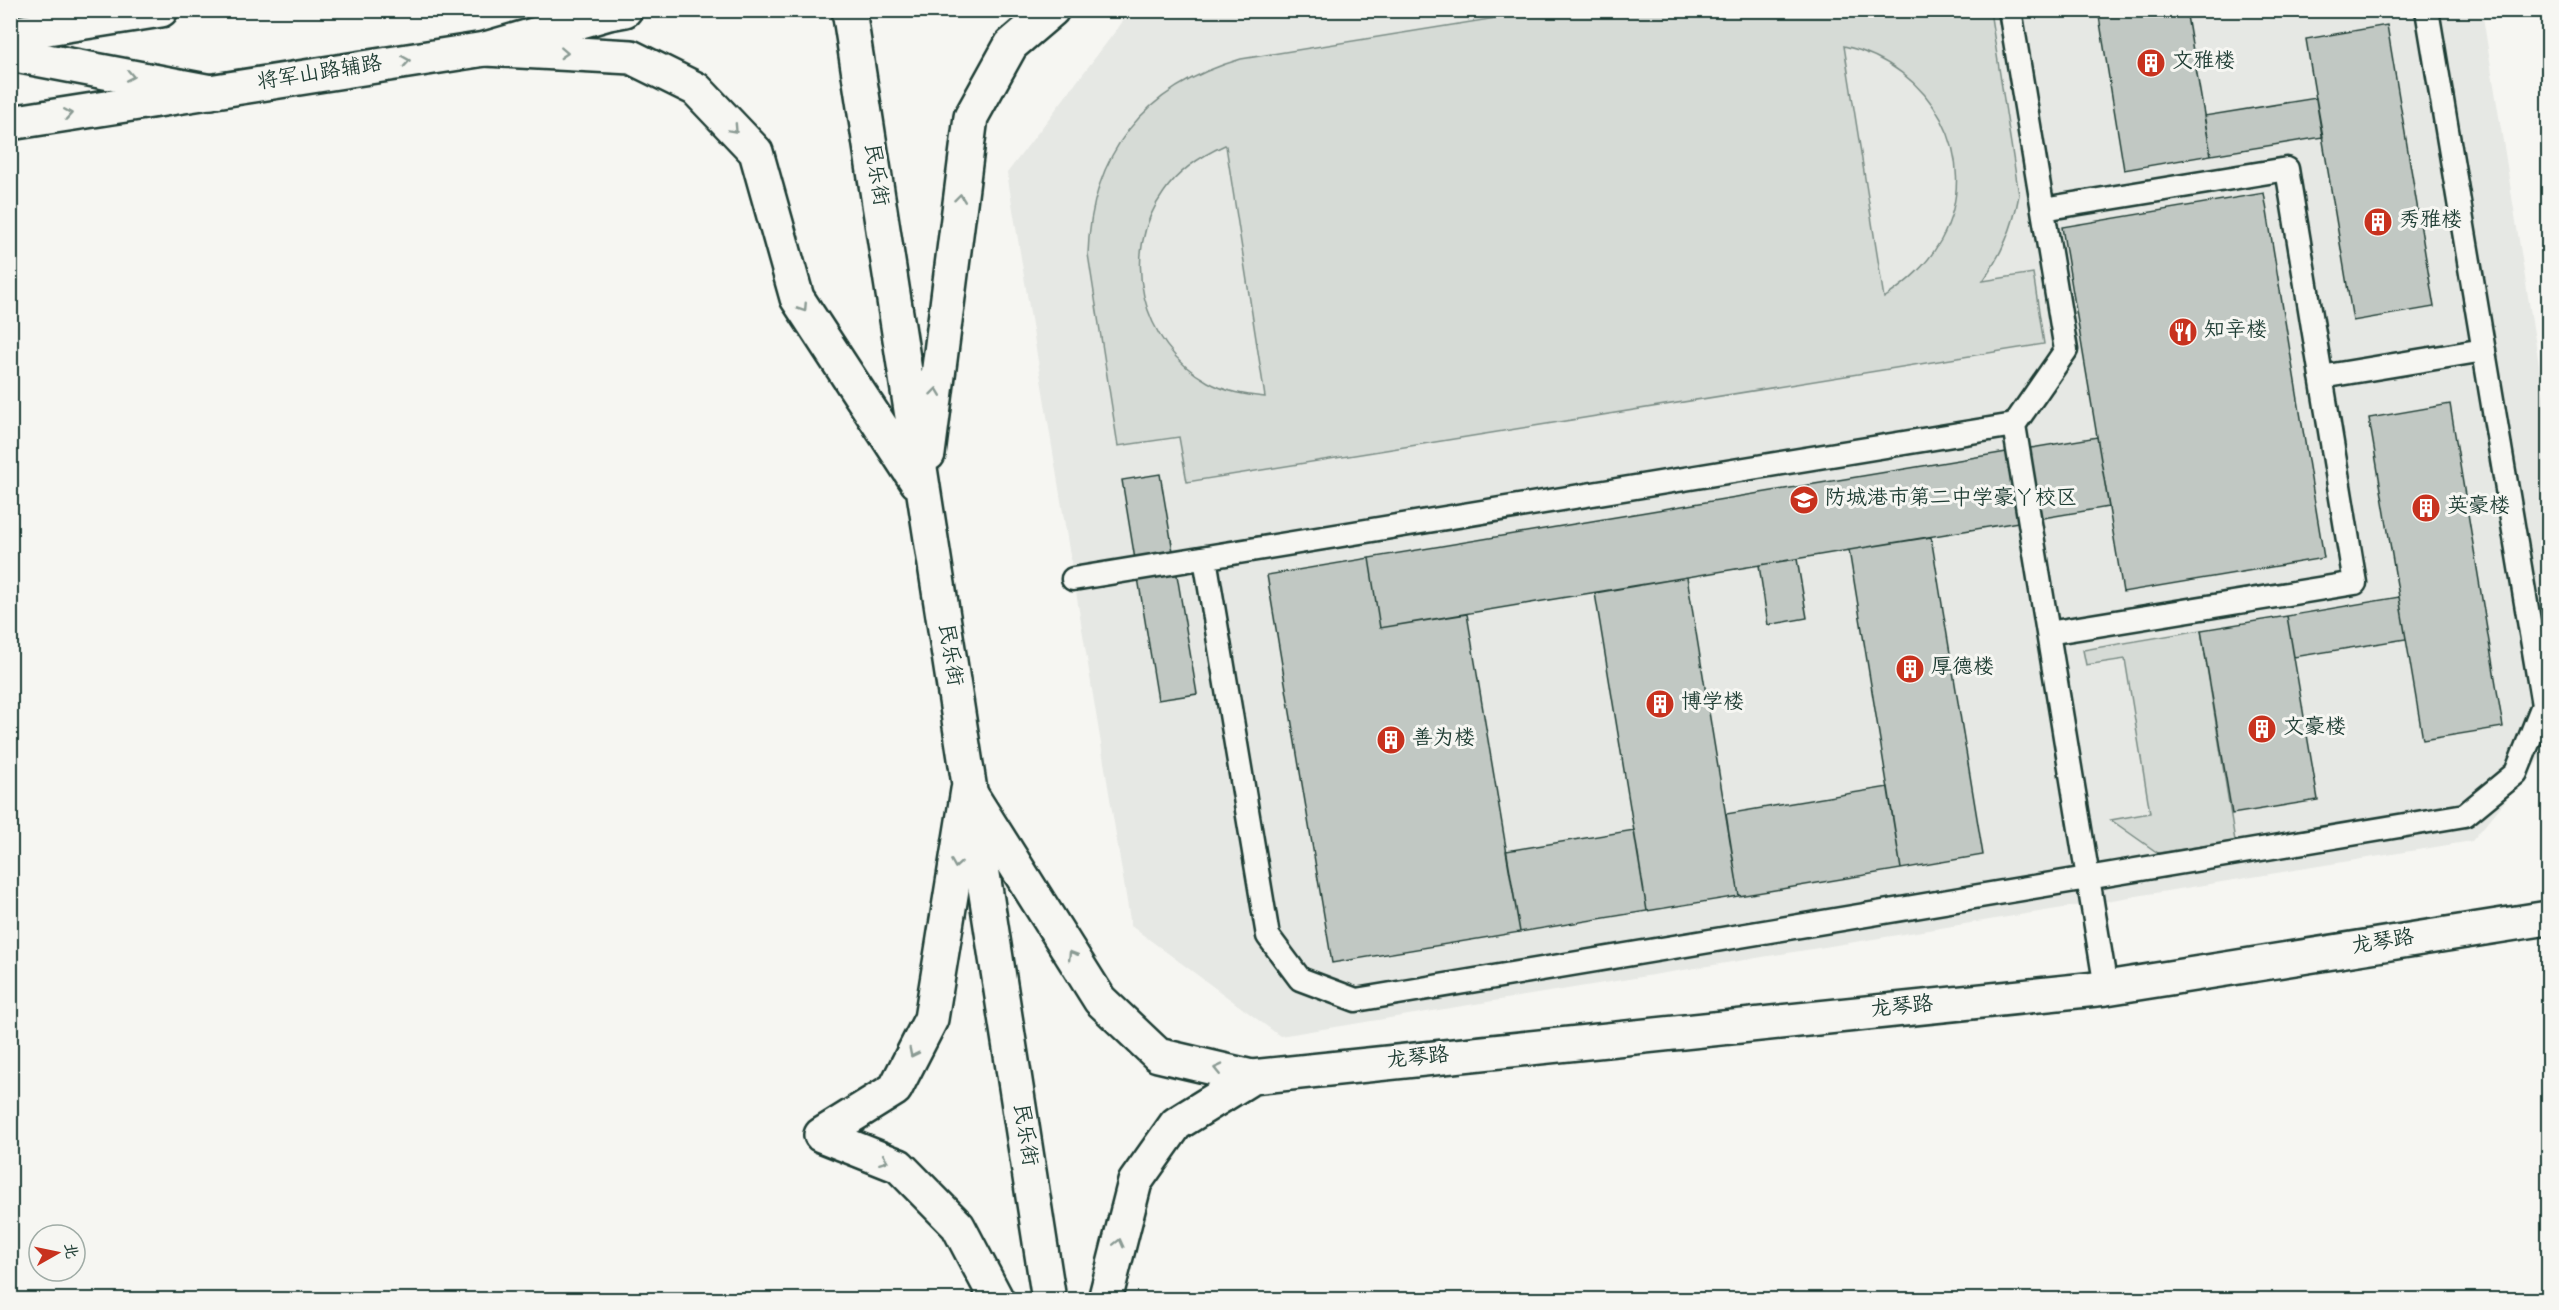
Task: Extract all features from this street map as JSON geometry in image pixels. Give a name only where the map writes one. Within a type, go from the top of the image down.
[{"type":"street","points":[[10,34],[161,10]]},
{"type":"street","name":"将军山路辅路","points":[[10,123],[485,49],[625,10]]},
{"type":"street","name":"民乐街","points":[[849,10],[1049,1299]]},
{"type":"street","points":[[923,491],[971,117],[1011,45],[1052,10]]},
{"type":"street","points":[[485,49],[631,57],[696,89],[756,152],[797,298],[923,491]]},
{"type":"street","points":[[10,54],[211,92]]},
{"type":"street","points":[[969,789],[1100,1000],[1158,1055],[1252,1077]]},
{"type":"street","points":[[969,789],[931,1019],[895,1089],[821,1135],[899,1166],[958,1226],[997,1299]]},
{"type":"street","name":"龙琴路","points":[[1252,1077],[2106,988],[2548,918]]},
{"type":"street","points":[[1105,1299],[1135,1182],[1176,1124],[1252,1077]]},
{"type":"lane","points":[[2010,10],[2066,350],[2014,424],[2106,988]]},
{"type":"lane","points":[[1205,558],[1268,936],[1299,980],[1356,1000],[2465,815],[2516,773],[2543,705],[2427,10]]},
{"type":"lane","points":[[2043,209],[2287,169],[2355,583],[2048,633]]},
{"type":"lane","points":[[2321,376],[2484,350]]},
{"type":"lane","points":[[1073,579],[2014,424]]},
{"type":"shaded area","points":[[1545,10],[1990,11],[2019,195],[2006,240],[1983,281],[2033,273],[2044,344],[1187,482],[1179,437],[1118,446],[1088,254],[1091,218],[1100,185],[1112,155],[1129,129],[1151,106],[1177,87],[1207,71],[1241,59]],"holes":[[[1844,46],[1875,56],[1902,73],[1924,94],[1941,119],[1952,148],[1957,178],[1953,209],[1941,240],[1916,272],[1884,298]],[[1226,146],[1265,397],[1222,388],[1208,382],[1185,366],[1167,345],[1153,322],[1144,296],[1140,270],[1142,243],[1150,216],[1176,177],[1199,159]]]},
{"type":"shaded area","name":"防城港市第二中学豪丫校区","points":[[1164,11],[2482,11],[2548,420],[2548,749],[2472,841],[1280,1036],[1131,926],[1007,173],[1127,16]]},
{"type":"shaded area","points":[[2201,630],[2235,841],[2158,853],[2111,820],[2150,813],[2125,659],[2086,665],[2083,650]]},
{"type":"building","name":"文雅楼","points":[[2098,10],[2186,10],[2211,155],[2124,170]]},
{"type":"building","name":"秀雅楼","points":[[2387,25],[2434,307],[2353,321],[2306,39]]},
{"type":"building","points":[[2316,98],[2323,137],[2211,155],[2204,116]]},
{"type":"building","points":[[2316,98],[2323,137],[2211,155],[2204,116]]},
{"type":"building","points":[[2316,98],[2323,137],[2211,155],[2204,116]]},
{"type":"building","points":[[2316,98],[2323,137],[2211,155],[2204,116]]},
{"type":"building","points":[[2316,98],[2323,137],[2211,155],[2204,116]]},
{"type":"building","points":[[2316,98],[2323,137],[2211,155],[2204,116]]},
{"type":"building","name":"知辛楼","points":[[2264,193],[2324,558],[2123,592],[2062,227]]},
{"type":"building","name":"英豪楼","points":[[2450,404],[2503,727],[2423,740],[2369,418]]},
{"type":"building","points":[[2097,437],[2109,507],[1380,628],[1369,558]]},
{"type":"building","points":[[1160,474],[1197,694],[1158,700],[1122,480]]},
{"type":"building","name":"厚德楼","points":[[1931,537],[1983,855],[1901,869],[1849,550]]},
{"type":"building","name":"善为楼","points":[[1369,558],[1380,628],[1467,614],[1520,932],[1332,963],[1267,575]]},
{"type":"building","points":[[1797,559],[1807,618],[1768,625],[1759,565]]},
{"type":"building","name":"博学楼","points":[[1687,577],[1739,896],[1647,911],[1595,593]]},
{"type":"building","points":[[2399,597],[2406,639],[2294,657],[2287,616]]},
{"type":"building","points":[[2399,597],[2406,639],[2294,657],[2287,616]]},
{"type":"building","points":[[2399,597],[2406,639],[2294,657],[2287,616]]},
{"type":"building","points":[[2399,597],[2406,639],[2294,657],[2287,616]]},
{"type":"building","points":[[2399,597],[2406,639],[2294,657],[2287,616]]},
{"type":"building","points":[[2399,597],[2406,639],[2294,657],[2287,616]]},
{"type":"building","name":"文豪楼","points":[[2287,616],[2318,800],[2232,814],[2201,630]]},
{"type":"building","points":[[1888,787],[1901,869],[1739,896],[1726,814]]},
{"type":"building","points":[[1634,830],[1647,911],[1520,932],[1506,851]]},
{"type":"place","name":"文雅楼","points":[[2151,63]]},
{"type":"place","name":"秀雅楼","points":[[2378,222]]},
{"type":"place","name":"知辛楼","points":[[2183,332]]},
{"type":"place","name":"防城港市第二中学豪丫校区","points":[[1804,500]]},
{"type":"place","name":"英豪楼","points":[[2426,508]]},
{"type":"place","name":"厚德楼","points":[[1910,669]]},
{"type":"place","name":"博学楼","points":[[1660,704]]},
{"type":"place","name":"文豪楼","points":[[2262,729]]},
{"type":"place","name":"善为楼","points":[[1391,740]]}]
